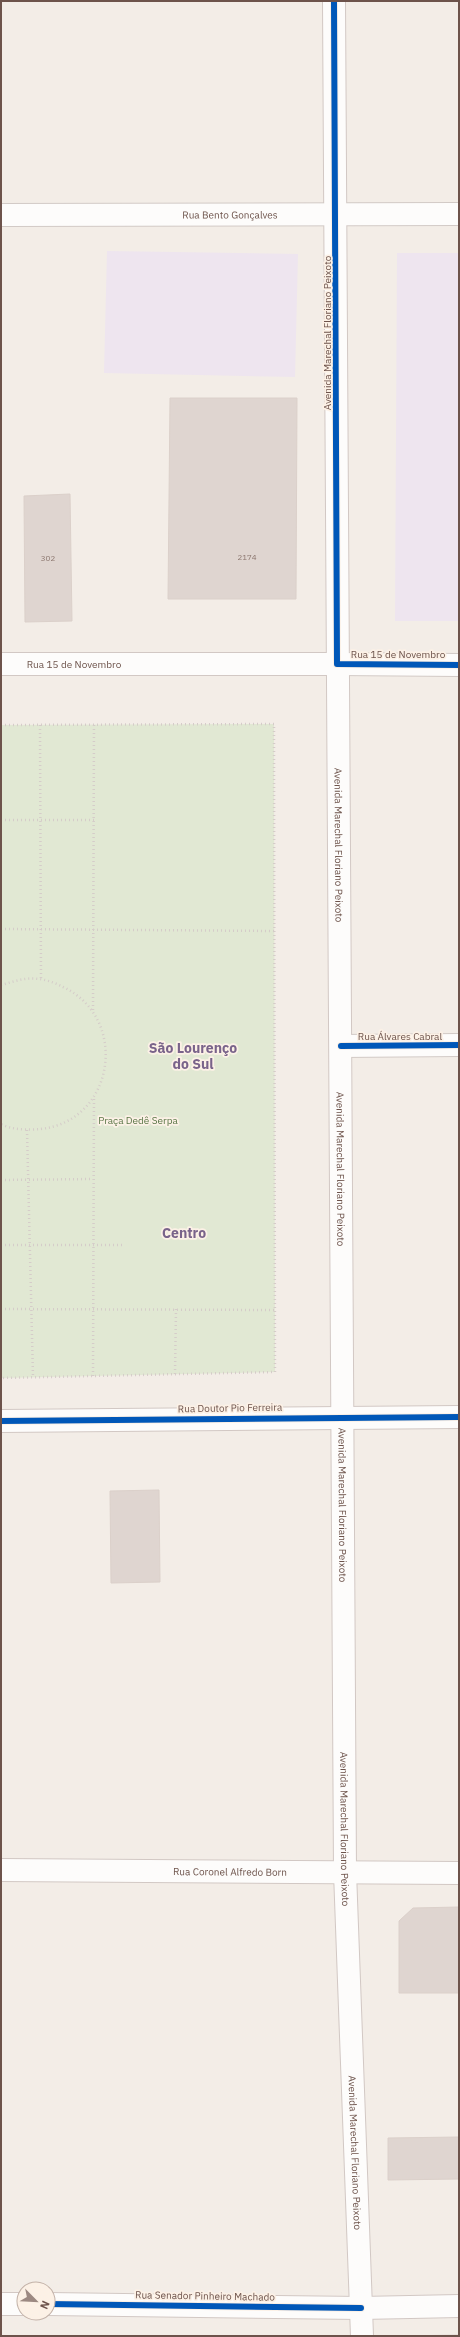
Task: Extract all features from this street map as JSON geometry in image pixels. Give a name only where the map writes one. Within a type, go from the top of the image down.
[{"type":"main road","name":"Avenida Marechal Floriano Peixoto","points":[[334,1],[337,664],[344,1417],[345,1872],[362,2336]]},
{"type":"main road","name":"Rua Bento Gonçalves","points":[[1,215],[459,214]]},
{"type":"main road","name":"Rua 15 de Novembro","points":[[1,664],[459,665]]},
{"type":"main road","name":"Rua Álvares Cabral","points":[[341,1046],[459,1045]]},
{"type":"main road","name":"Rua Doutor Pio Ferreira","points":[[1,1421],[459,1417]]},
{"type":"main road","name":"Rua Coronel Alfredo Born","points":[[1,1870],[459,1873]]},
{"type":"main road","points":[[1,2304],[16,2304]]},
{"type":"main road","name":"Rua Senador Pinheiro Machado","points":[[56,2304],[361,2308],[459,2306]]},
{"type":"path","points":[[94,724],[94,1011]]},
{"type":"path","points":[[1,725],[274,724],[275,931],[275,1372],[1,1378]]},
{"type":"path","points":[[40,725],[41,980]]},
{"type":"path","points":[[1,820],[94,820]]},
{"type":"path","points":[[1,929],[275,931]]},
{"type":"path","points":[[1,985],[25,979],[41,980],[51,981],[75,992],[94,1011],[104,1034],[107,1060],[101,1083],[94,1096],[72,1118],[50,1128],[27,1130],[1,1124]]},
{"type":"path","points":[[93,1376],[94,1096]]},
{"type":"path","points":[[27,1130],[33,1377]]},
{"type":"path","points":[[1,1180],[93,1179]]},
{"type":"path","points":[[1,1245],[122,1245]]},
{"type":"path","points":[[1,1309],[275,1310]]},
{"type":"path","points":[[175,1374],[176,1310]]},
{"type":"shaded area","points":[[107,251],[298,254],[295,377],[104,373]]},
{"type":"shaded area","points":[[397,253],[459,253],[459,621],[395,621]]},
{"type":"green space","name":"Praça Dedê Serpa","points":[[274,724],[275,1372],[1,1378],[1,725]]},
{"type":"building","points":[[170,398],[297,398],[296,599],[168,599]]},
{"type":"building","points":[[70,494],[72,621],[25,622],[24,496]]},
{"type":"building","points":[[159,1490],[160,1582],[111,1583],[110,1491]]},
{"type":"building","points":[[459,1907],[459,1993],[399,1993],[399,1921],[413,1908]]},
{"type":"building","points":[[459,2137],[459,2179],[388,2180],[388,2138]]},
{"type":"building","points":[[459,2335],[459,2336],[401,2336]]},
{"type":"cycle path","points":[[334,1],[337,664],[459,665]]},
{"type":"cycle path","points":[[341,1046],[459,1045]]},
{"type":"cycle path","points":[[1,1421],[459,1417]]},
{"type":"cycle path","points":[[56,2304],[361,2308]]},
{"type":"district","name":"São Lourenço do Sul","points":[[193,1056]]},
{"type":"district","name":"Centro","points":[[184,1233]]}]
